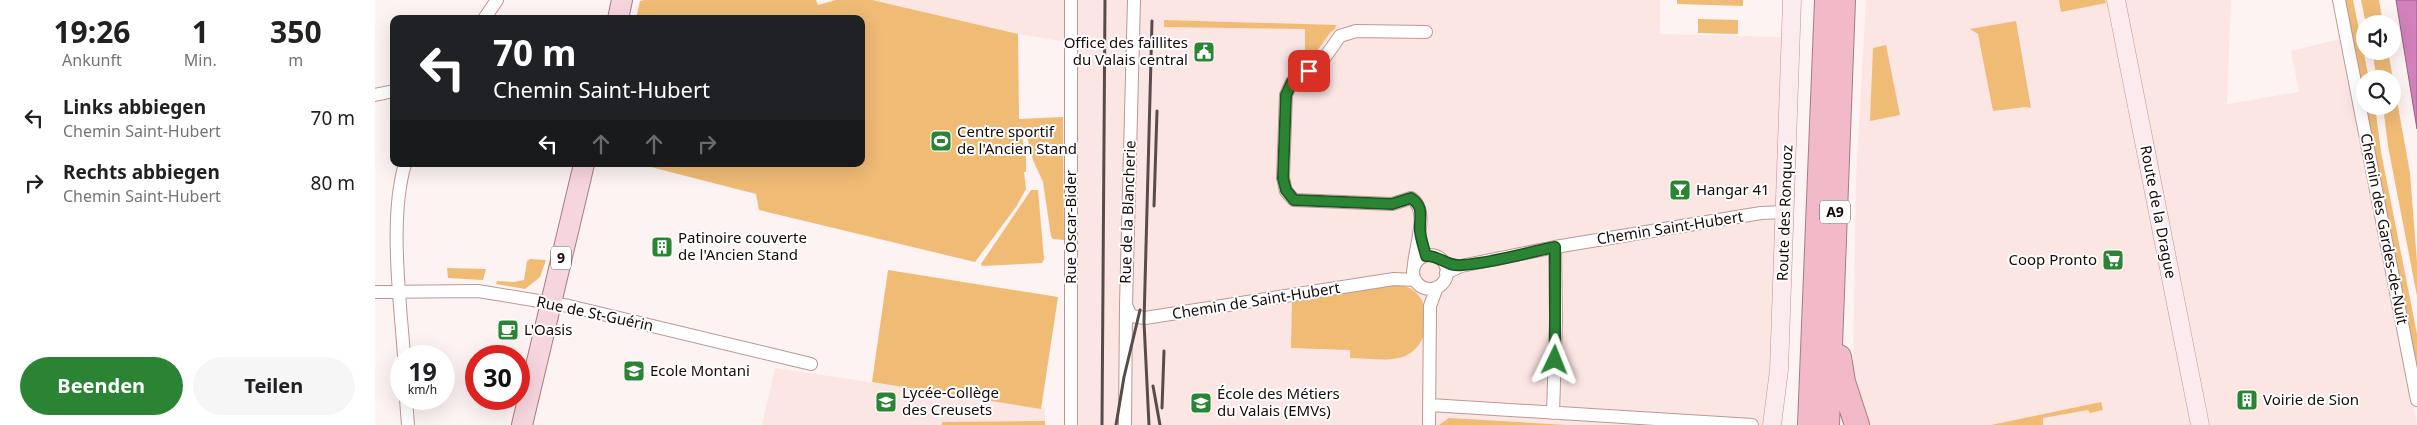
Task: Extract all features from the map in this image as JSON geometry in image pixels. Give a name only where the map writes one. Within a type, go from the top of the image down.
[{"type":"highway","name":"A9","points":[[1811,425],[1827,0]]},
{"type":"highway","name":"A9","points":[[1827,425],[1843,0]]},
{"type":"highway","points":[[1795,425],[1816,266]]},
{"type":"highway","points":[[1832,290],[1841,369],[1857,425]]},
{"type":"main road","points":[[619,15],[622,0]]},
{"type":"main road","name":"9","points":[[522,425],[583,167]]},
{"type":"street","points":[[487,15],[497,0]]},
{"type":"street","name":"Rue Oscar-Bider","points":[[1071,0],[1071,425]]},
{"type":"street","name":"Rue de la Blancherie","points":[[1125,425],[1125,305],[1134,0]]},
{"type":"street","name":"Route des Ronquoz","points":[[1771,425],[1779,370],[1792,0]]},
{"type":"street","name":"Route de la Drague","points":[[2116,0],[2199,425]]},
{"type":"street","name":"Chemin des Gardes-de-Nuit","points":[[2339,0],[2417,400]]},
{"type":"street","points":[[1426,32],[1356,31],[1340,36],[1323,60],[1292,82],[1286,95],[1283,178],[1286,190],[1294,200],[1392,204],[1411,198],[1417,202],[1421,210],[1420,230],[1415,248],[1416,276],[1430,306]]},
{"type":"street","points":[[375,95],[390,92]]},
{"type":"street","points":[[403,345],[400,291],[399,194],[404,167]]},
{"type":"street","name":"Chemin Saint-Hubert","points":[[1445,268],[1555,247],[1761,213],[1785,212]]},
{"type":"street","points":[[1416,276],[1426,256],[1420,230]]},
{"type":"street","points":[[1553,413],[1556,320],[1555,247]]},
{"type":"street","points":[[1426,256],[1437,257],[1445,268],[1444,280],[1437,287],[1430,306],[1429,425]]},
{"type":"street","points":[[1416,276],[1437,287]]},
{"type":"street","name":"Chemin de Saint-Hubert","points":[[1125,305],[1131,316],[1145,318],[1416,276]]},
{"type":"street","name":"Rue de St-Guérin","points":[[375,292],[477,291],[550,303],[811,364]]},
{"type":"street","points":[[1430,405],[1752,425]]},
{"type":"street","points":[[407,410],[408,425]]},
{"type":"shaded area","name":"Centre sportif de l'Ancien Stand","points":[[816,0],[818,5],[836,0],[872,0],[1018,34],[1019,119],[1063,117],[1064,240],[1053,239],[1051,236],[1043,182],[1033,160],[1028,140],[1020,125],[1026,158],[1026,172],[1024,172],[1026,189],[1016,207],[975,262],[759,210],[756,194],[651,167],[865,167],[865,15],[637,15],[640,1]]},
{"type":"shaded area","points":[[872,0],[1660,0],[1660,34],[1781,37],[1777,325],[1766,425],[1071,425],[1066,42],[1018,34]]},
{"type":"shaded area","points":[[1677,0],[1743,0],[1743,6],[1677,4]]},
{"type":"shaded area","points":[[1866,0],[2231,0],[2227,104],[2299,92],[2291,51],[2340,39],[2386,254],[2417,425],[1852,425],[1856,177]]},
{"type":"shaded area","points":[[2059,0],[2105,0],[2106,3],[2061,12]]},
{"type":"shaded area","points":[[2341,0],[2353,0],[2356,15],[2356,60],[2365,60],[2367,70],[2356,70],[2356,77]]},
{"type":"shaded area","points":[[2361,0],[2379,0],[2382,15],[2364,15]]},
{"type":"shaded area","points":[[2396,0],[2417,0],[2417,129],[2401,31],[2401,15],[2398,15]]},
{"type":"shaded area","points":[[1698,19],[1738,20],[1738,34],[1698,33]]},
{"type":"shaded area","points":[[1164,20],[1336,25],[1335,29],[1312,58],[1305,58],[1305,29],[1164,27]]},
{"type":"shaded area","points":[[2016,21],[2031,108],[1993,111],[1978,34],[1970,29]]},
{"type":"shaded area","points":[[1886,45],[1900,115],[1870,121],[1873,48]]},
{"type":"shaded area","points":[[2374,60],[2390,60],[2391,70],[2375,70]]},
{"type":"shaded area","points":[[2363,115],[2376,115],[2381,152],[2417,334],[2417,390]]},
{"type":"shaded area","points":[[2384,115],[2400,115],[2410,173],[2417,262],[2417,296],[2388,146]]},
{"type":"shaded area","points":[[1031,190],[1038,190],[1044,259],[1042,263],[982,266],[981,264]]},
{"type":"shaded area","points":[[530,259],[546,260],[540,277],[525,289],[496,284],[497,281],[514,282],[524,280],[527,261]]},
{"type":"shaded area","points":[[447,268],[486,269],[483,280],[448,278]]},
{"type":"shaded area","points":[[888,270],[1058,297],[1041,409],[872,382]]},
{"type":"shaded area","points":[[1396,285],[1408,287],[1417,294],[1423,303],[1426,315],[1426,327],[1423,338],[1416,348],[1407,355],[1394,359],[1350,358],[1350,350],[1291,348],[1292,300]]},
{"type":"shaded area","name":"Lycée-Collège des Creusets","points":[[775,368],[1045,408],[1045,425],[762,425]]},
{"type":"shaded area","points":[[2101,402],[2103,410],[2090,413],[2088,410],[2043,418],[2043,425],[1991,425]]},
{"type":"shaded area","points":[[1449,418],[1567,425],[1439,425]]},
{"type":"shaded area","points":[[1045,421],[1045,425],[942,425],[942,422]]},
{"type":"railway","points":[[1102,425],[1105,0]]},
{"type":"railway","points":[[1149,425],[1144,322],[1152,21]]},
{"type":"railway","points":[[1154,206],[1157,111]]},
{"type":"railway","points":[[1116,425],[1124,377],[1140,310]]},
{"type":"railway","points":[[1162,408],[1164,351]]},
{"type":"railway","points":[[1153,386],[1160,425]]},
{"type":"place","name":"Office des faillites du Valais central","points":[[1204,52]]},
{"type":"place","name":"Centre sportif de l'Ancien Stand","points":[[941,141]]},
{"type":"place","name":"Hangar 41","points":[[1680,190]]},
{"type":"place","name":"Patinoire couverte de l'Ancien Stand","points":[[662,247]]},
{"type":"place","name":"Coop Pronto","points":[[2113,260]]},
{"type":"place","name":"L'Oasis","points":[[508,330]]},
{"type":"place","name":"Ecole Montani","points":[[634,371]]},
{"type":"place","name":"Voirie de Sion","points":[[2247,400]]},
{"type":"place","name":"Lycée-Collège des Creusets","points":[[886,402]]},
{"type":"place","name":"École des Métiers du Valais (EMVs)","points":[[1201,403]]},
{"type":"route","points":[[1309,71],[1292,82],[1286,95],[1283,178],[1286,190],[1294,200],[1392,204],[1411,198],[1417,202],[1421,210],[1420,230],[1426,256],[1432,255],[1437,257],[1443,263],[1461,266],[1555,247],[1555,360]]}]
